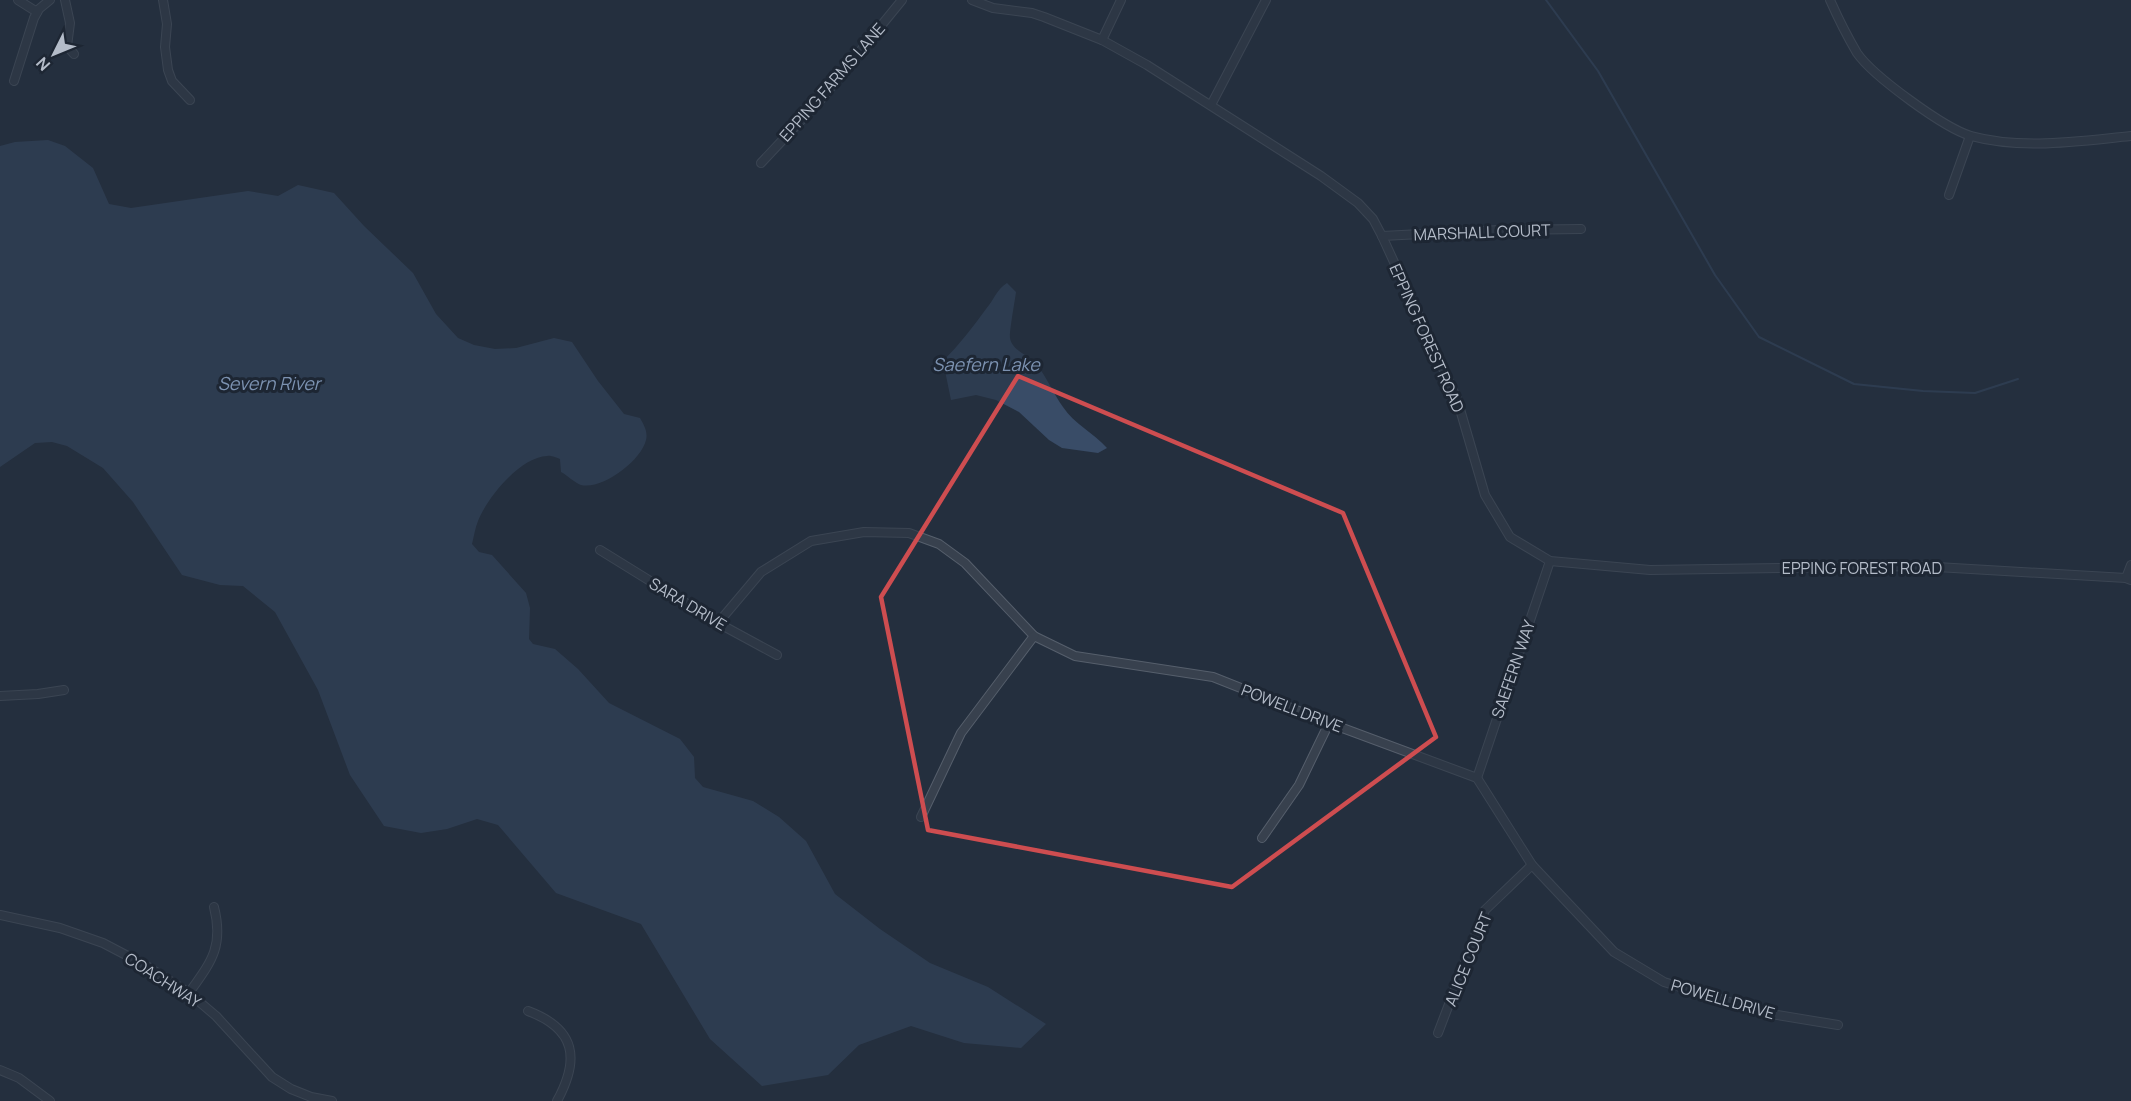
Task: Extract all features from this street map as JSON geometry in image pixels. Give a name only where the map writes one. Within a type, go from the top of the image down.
[{"type":"street","points":[[18,0],[37,12]]},
{"type":"street","points":[[14,81],[37,12],[50,0]]},
{"type":"street","points":[[65,0],[70,23],[67,45],[74,54]]},
{"type":"street","points":[[163,0],[167,24],[165,47],[168,70],[172,81],[190,100]]},
{"type":"street","name":"EPPING FARMS LANE","points":[[761,164],[822,98],[902,0]]},
{"type":"street","name":"EPPING FOREST ROAD","points":[[972,0],[993,8],[1032,13],[1102,40],[1211,105],[1321,176],[1358,203],[1373,219],[1382,236],[1457,399],[1485,495],[1510,537],[1550,561],[1650,570],[1920,566],[2128,579]]},
{"type":"street","points":[[1102,40],[1121,0]]},
{"type":"street","points":[[1211,105],[1266,0]]},
{"type":"street","points":[[1830,0],[1858,55],[1919,106],[1946,124],[1970,136],[2031,143],[2131,136]]},
{"type":"street","points":[[1949,195],[1970,136]]},
{"type":"street","name":"MARSHALL COURT","points":[[1382,236],[1500,230],[1581,230]]},
{"type":"street","name":"POWELL DRIVE","points":[[718,623],[761,572],[812,541],[864,532],[909,533],[939,544],[965,563],[1034,636],[1076,656],[1213,677],[1477,778],[1532,865],[1614,952],[1664,982],[1765,1013],[1838,1025]]},
{"type":"street","name":"SARA DRIVE","points":[[600,550],[718,623],[777,655]]},
{"type":"street","name":"SAEFERN WAY","points":[[1477,778],[1550,561]]},
{"type":"street","points":[[2128,579],[2131,565]]},
{"type":"street","points":[[921,817],[961,733],[1034,636]]},
{"type":"street","points":[[0,696],[64,690]]},
{"type":"street","points":[[1262,838],[1299,785],[1329,723]]},
{"type":"street","name":"ALICE COURT","points":[[1438,1033],[1485,910],[1532,865]]},
{"type":"street","points":[[189,993],[214,956],[219,927],[214,907]]},
{"type":"street","name":"COACHWAY","points":[[0,915],[60,928],[103,943],[145,965],[189,993],[216,1016],[272,1077],[291,1089],[311,1097],[332,1101]]},
{"type":"street","points":[[528,1011],[548,1018],[567,1043],[570,1060],[569,1072],[557,1101]]},
{"type":"street","points":[[0,1070],[19,1078],[50,1101]]},
{"type":"highlighted area","points":[[1018,376],[1343,513],[1436,737],[1232,887],[928,830],[881,597]]},
{"type":"water","name":"Severn River","points":[[48,140],[65,146],[93,168],[109,204],[131,208],[248,191],[278,196],[298,185],[334,193],[364,226],[413,273],[436,314],[458,338],[474,345],[495,349],[516,348],[554,338],[572,342],[624,414],[640,418],[645,429],[646,440],[637,457],[629,465],[609,478],[590,485],[581,485],[561,472],[560,459],[552,456],[537,458],[526,463],[506,480],[482,512],[472,544],[479,552],[492,555],[526,593],[530,608],[529,639],[533,644],[555,649],[578,669],[609,703],[680,739],[694,757],[695,778],[703,787],[753,801],[779,817],[806,841],[835,894],[880,929],[930,963],[988,987],[1046,1024],[1021,1048],[964,1043],[911,1026],[859,1045],[828,1075],[762,1086],[710,1039],[641,924],[556,893],[498,825],[477,819],[447,829],[421,833],[384,826],[350,775],[318,690],[275,612],[243,586],[220,585],[182,575],[133,502],[103,468],[67,446],[52,442],[35,443],[0,467],[0,146],[15,142]]},
{"type":"water","name":"Saefern Lake","points":[[1007,283],[1016,292],[1010,330],[1011,342],[1017,350],[1036,364],[1068,413],[1107,448],[1098,453],[1062,448],[1049,440],[1019,412],[996,400],[976,395],[951,400],[943,361]]},
{"type":"waterway","points":[[1546,0],[1598,71],[1715,275],[1759,337],[1854,384],[1923,391],[1975,393],[2018,379]]}]
